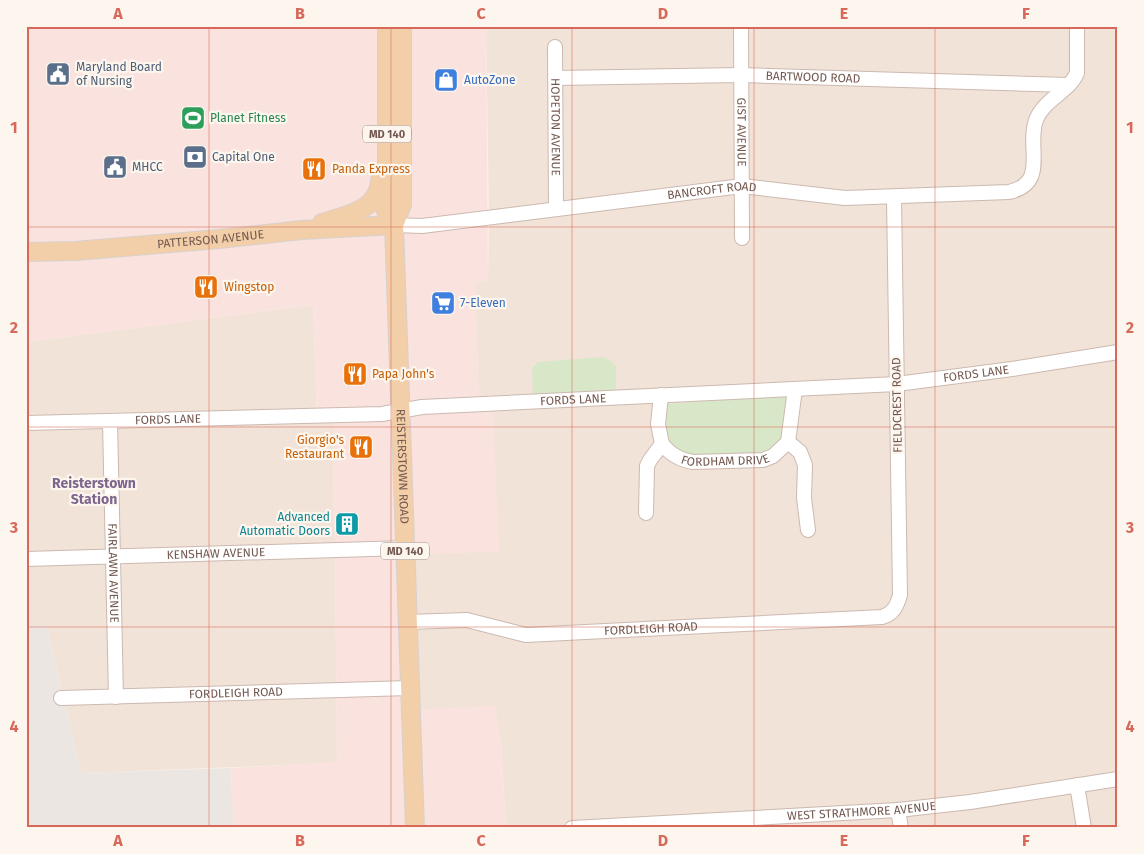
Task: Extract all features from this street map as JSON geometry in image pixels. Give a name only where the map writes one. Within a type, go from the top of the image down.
[{"type":"main road","name":"REISTERSTOWN ROAD","points":[[387,26],[387,173],[384,208],[394,225]]},
{"type":"main road","name":"REISTERSTOWN ROAD","points":[[402,26],[402,205],[394,225],[415,828]]},
{"type":"main road","points":[[302,230],[360,210],[373,201],[380,185],[381,140],[386,96]]},
{"type":"main road","name":"PATTERSON AVENUE","points":[[26,252],[75,251],[219,240],[302,230],[394,225]]},
{"type":"street","name":"GIST AVENUE","points":[[741,26],[742,238]]},
{"type":"street","points":[[1069,84],[1074,78],[1078,66],[1077,26]]},
{"type":"street","name":"HOPETON AVENUE","points":[[555,47],[556,208]]},
{"type":"street","name":"BARTWOOD ROAD","points":[[555,78],[741,75],[1069,84]]},
{"type":"street","name":"BANCROFT ROAD","points":[[394,225],[422,226],[742,186],[845,198],[894,198],[1009,192],[1029,183],[1033,170],[1036,120],[1047,103],[1069,84]]},
{"type":"street","name":"FIELDCREST ROAD","points":[[894,198],[900,595],[894,610]]},
{"type":"street","name":"FORDS LANE","points":[[26,423],[382,414],[422,407],[897,384],[1012,369],[1118,352]]},
{"type":"street","points":[[794,389],[788,442],[800,452],[805,465],[804,498],[808,530]]},
{"type":"street","points":[[646,513],[647,466],[662,444],[658,424],[661,395]]},
{"type":"street","name":"FAIRLAWN AVENUE","points":[[110,421],[116,697]]},
{"type":"street","name":"FORDHAM DRIVE","points":[[662,444],[676,457],[684,461],[693,462],[763,460],[773,456],[788,442]]},
{"type":"street","name":"KENSHAW AVENUE","points":[[26,558],[405,548]]},
{"type":"street","name":"FORDLEIGH ROAD","points":[[408,622],[466,620],[526,635],[882,617],[888,616],[894,610]]},
{"type":"street","name":"FORDLEIGH ROAD","points":[[61,698],[410,688]]},
{"type":"street","name":"WEST STRATHMORE AVENUE","points":[[572,828],[898,810],[970,802],[1118,779]]},
{"type":"street","points":[[1077,785],[1084,828]]},
{"type":"street","points":[[898,810],[901,828]]},
{"type":"shaded area","points":[[26,26],[486,26],[488,281],[475,283],[479,407],[493,407],[499,552],[406,554],[411,710],[495,706],[501,742],[506,828],[233,828],[231,768],[337,762],[335,539],[333,509],[334,414],[317,418],[313,305],[26,342]]},
{"type":"shaded area","points":[[486,26],[1118,26],[1118,828],[506,828],[501,742],[410,710],[405,554],[499,551],[479,408],[475,283],[488,281]]},
{"type":"shaded area","points":[[313,305],[317,418],[334,414],[333,509],[335,539],[337,763],[81,773],[47,626],[26,627],[26,342]]},
{"type":"shaded area","points":[[47,626],[81,773],[231,768],[233,828],[26,828],[26,627]]},
{"type":"green space","points":[[602,357],[611,361],[616,366],[616,390],[533,394],[532,368],[538,362]]},
{"type":"green space","points":[[792,395],[785,437],[767,455],[681,456],[664,435],[666,405],[668,404]]},
{"type":"place","name":"Maryland Board of Nursing","points":[[58,74]]},
{"type":"place","name":"AutoZone","points":[[446,80]]},
{"type":"place","name":"Planet Fitness","points":[[193,118]]},
{"type":"place","name":"Capital One","points":[[195,157]]},
{"type":"place","name":"MHCC","points":[[115,167]]},
{"type":"place","name":"Panda Express","points":[[314,169]]},
{"type":"place","name":"Wingstop","points":[[206,287]]},
{"type":"place","name":"7-Eleven","points":[[443,303]]},
{"type":"place","name":"Papa John's","points":[[355,374]]},
{"type":"place","name":"Giorgio's Restaurant","points":[[361,447]]},
{"type":"place","name":"Advanced Automatic Doors","points":[[347,524]]},
{"type":"district","name":"Reisterstown Station","points":[[94,492]]}]
